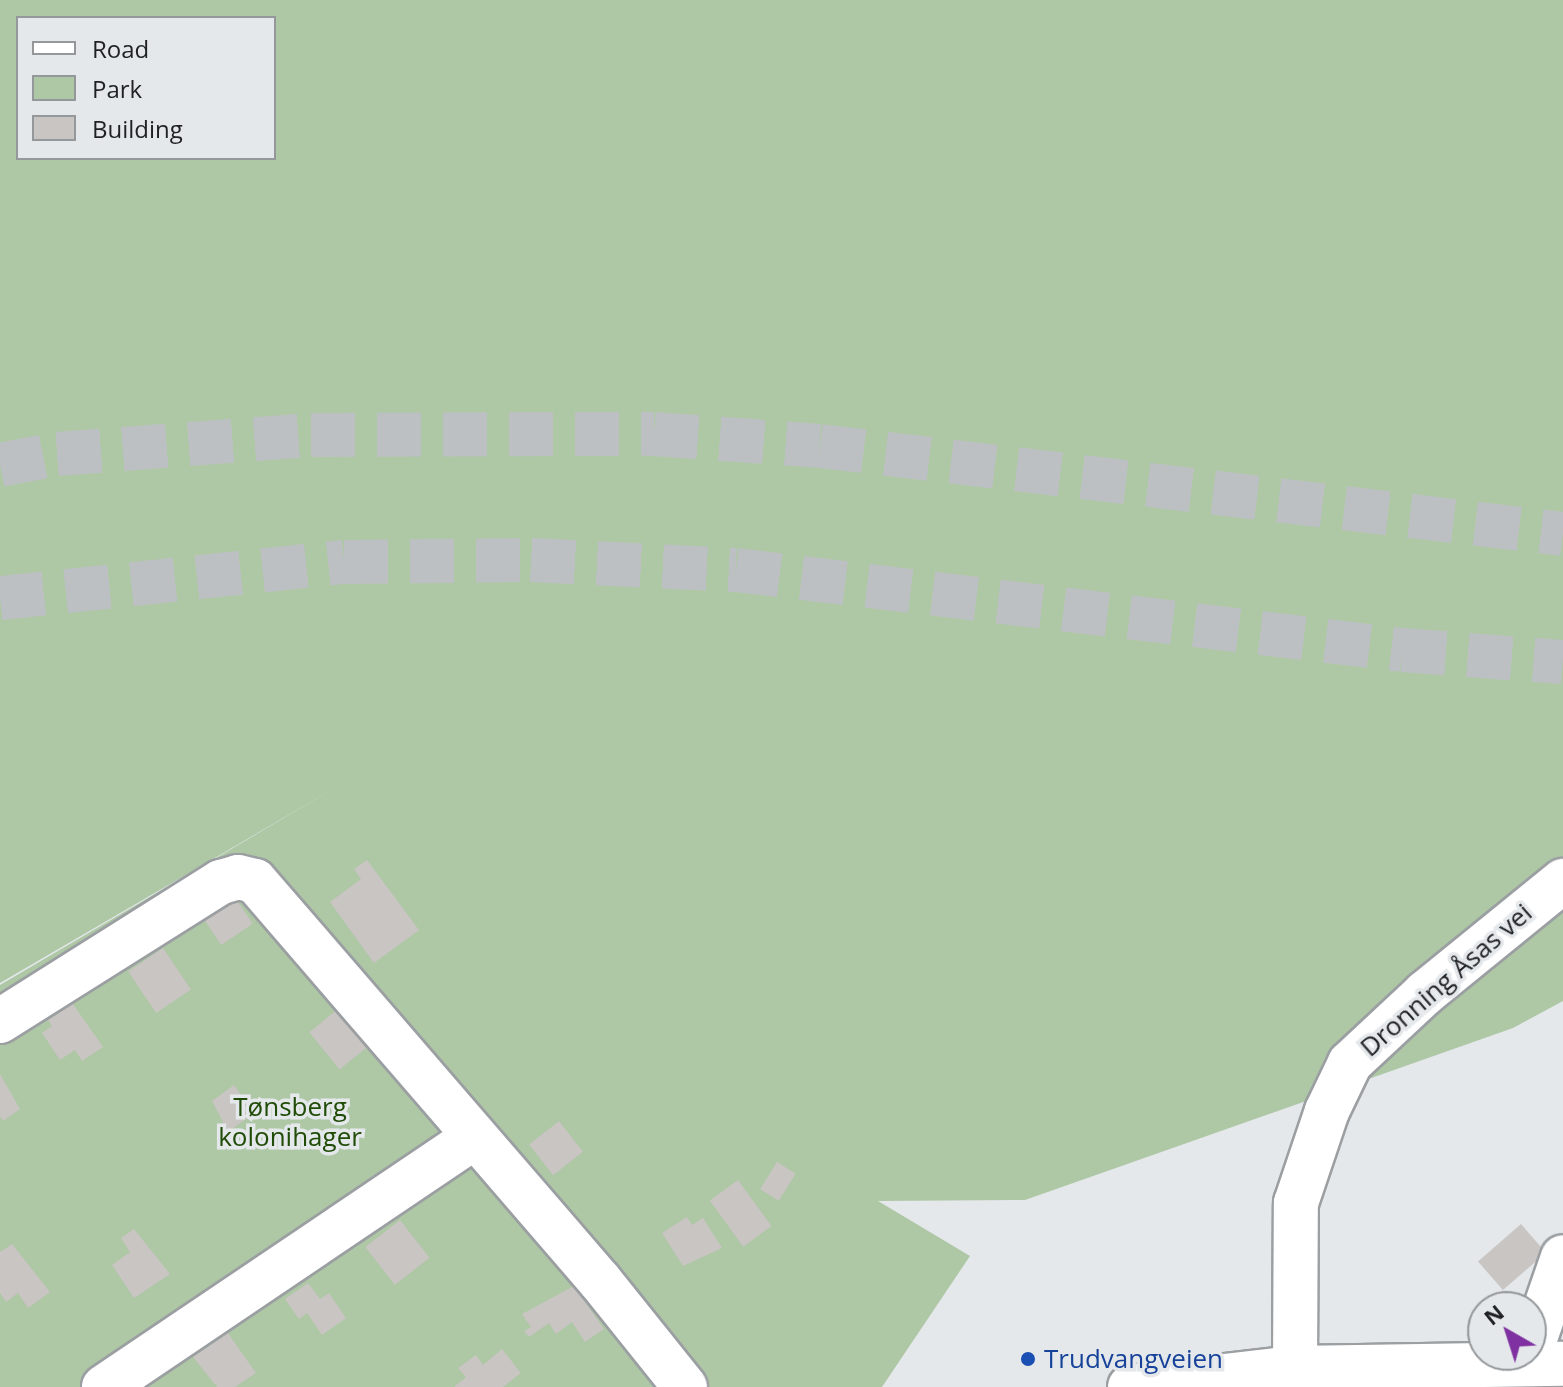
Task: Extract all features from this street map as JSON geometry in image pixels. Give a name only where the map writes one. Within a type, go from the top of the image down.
[{"type":"street","points":[[0,1021],[221,882],[247,879],[274,899],[685,1387]]},
{"type":"street","name":"Dronning Åsas vei","points":[[1295,1368],[1296,1203],[1327,1111],[1350,1063],[1425,993],[1563,881]]},
{"type":"street","points":[[104,1387],[474,1137]]},
{"type":"street","points":[[1547,1319],[1563,1257]]},
{"type":"street","points":[[1130,1387],[1295,1368],[1467,1361]]},
{"type":"green space","name":"Tønsberg kolonihager","points":[[0,0],[1563,0],[1563,1001],[1513,1028],[1025,1200],[878,1201],[970,1256],[882,1387],[0,1387],[0,985],[340,785],[0,983]]},
{"type":"building","points":[[367,860],[419,930],[374,963],[330,902],[361,879],[354,869]]},
{"type":"building","points":[[236,899],[253,924],[221,945],[204,920]]},
{"type":"building","points":[[163,948],[191,989],[156,1013],[128,971]]},
{"type":"building","points":[[73,1004],[103,1047],[82,1061],[75,1050],[60,1060],[42,1033],[52,1026],[48,1020]]},
{"type":"building","points":[[338,1009],[368,1046],[339,1070],[309,1032]]},
{"type":"building","points":[[0,1074],[20,1109],[3,1121],[0,1116]]},
{"type":"building","points":[[234,1085],[254,1113],[228,1132],[212,1101]]},
{"type":"building","points":[[559,1121],[583,1152],[553,1175],[529,1144]]},
{"type":"building","points":[[777,1162],[796,1174],[779,1201],[760,1189]]},
{"type":"building","points":[[738,1180],[772,1226],[743,1247],[710,1201]]},
{"type":"building","points":[[687,1217],[692,1225],[703,1218],[722,1248],[683,1266],[662,1233]]},
{"type":"building","points":[[400,1220],[430,1258],[395,1285],[365,1247]]},
{"type":"building","points":[[1521,1224],[1546,1253],[1503,1290],[1478,1261]]},
{"type":"building","points":[[134,1229],[170,1274],[134,1298],[112,1265],[130,1252],[121,1238]]},
{"type":"building","points":[[12,1244],[50,1292],[28,1308],[18,1293],[6,1302],[0,1293],[0,1252]]},
{"type":"building","points":[[308,1283],[320,1299],[329,1293],[346,1318],[322,1335],[307,1313],[299,1319],[285,1299]]},
{"type":"building","points":[[574,1286],[604,1329],[585,1342],[572,1322],[556,1334],[549,1323],[529,1337],[524,1331],[531,1327],[522,1314]]},
{"type":"building","points":[[228,1333],[256,1373],[235,1387],[217,1387],[193,1357]]},
{"type":"building","points":[[502,1349],[521,1373],[503,1387],[454,1387],[466,1377],[458,1368],[476,1355],[483,1365]]},
{"type":"tunnel","points":[[0,465],[57,454],[311,435],[654,434],[820,446],[1563,534]]},
{"type":"tunnel","points":[[0,598],[344,562],[531,560],[736,570],[1402,650],[1563,662]]},
{"type":"place","name":"Trudvangveien","points":[[1028,1359]]}]
